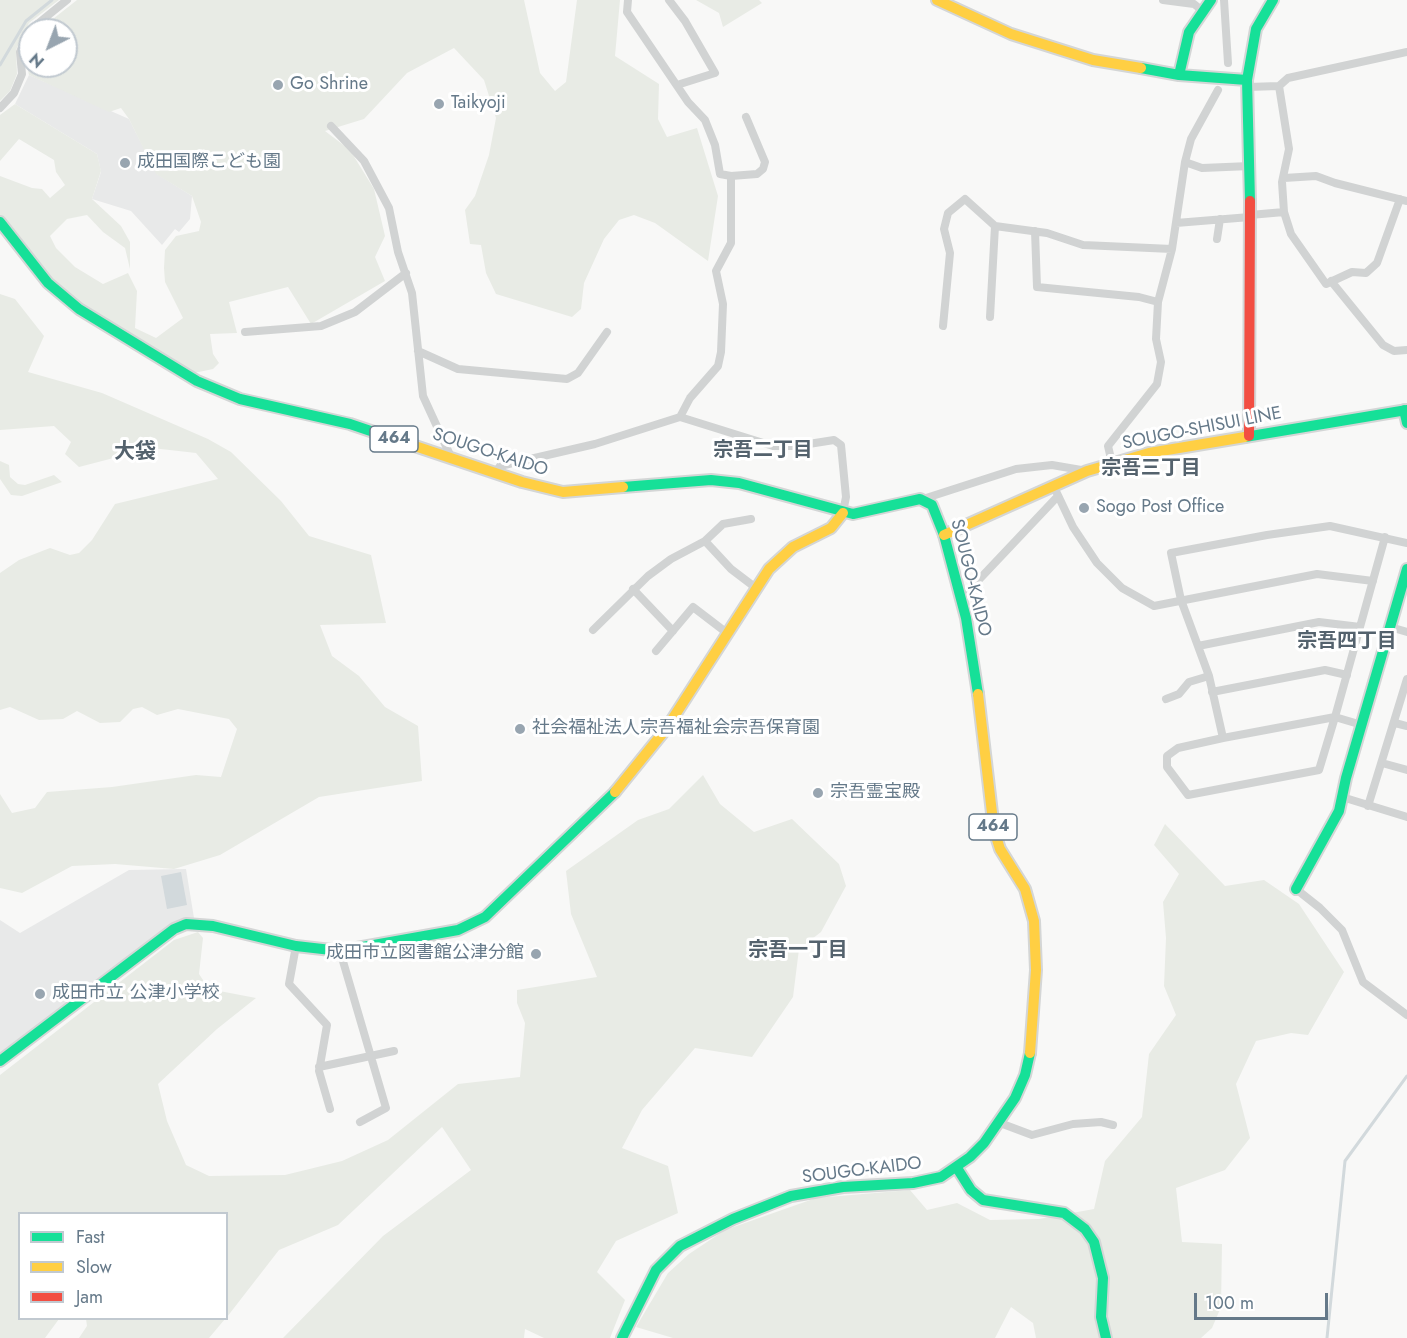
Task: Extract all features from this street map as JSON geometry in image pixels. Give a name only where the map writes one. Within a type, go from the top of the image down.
[{"type":"main road","points":[[937,0],[1011,34],[1053,49],[1136,69],[1248,84]]},
{"type":"main road","points":[[1179,75],[1183,50],[1190,32],[1211,0]]},
{"type":"main road","points":[[1249,436],[1248,84],[1256,28],[1273,0]]},
{"type":"main road","name":"SOUGO-KAIDO","points":[[0,222],[38,272],[66,299],[197,381],[240,399],[350,424],[540,488],[562,492],[725,480],[843,513],[861,514],[920,499],[932,505],[944,535],[976,676],[993,830],[1000,849],[1024,889],[1034,921],[1036,970],[1030,1052],[1015,1098],[1000,1123],[984,1143],[957,1168],[942,1177],[926,1181],[843,1187],[791,1196],[702,1233],[680,1246],[656,1270],[643,1290],[622,1338]]},
{"type":"main road","points":[[1406,410],[1407,423]]},
{"type":"main road","name":"SOUGO-SHISUI LINE","points":[[944,535],[1056,492],[1087,471],[1112,463],[1149,453],[1406,410]]},
{"type":"main road","points":[[0,1061],[174,929],[186,924],[202,924],[296,946],[340,951],[458,930],[474,924],[497,908],[616,791],[666,729],[756,588],[783,555],[831,528],[843,513]]},
{"type":"main road","points":[[1296,889],[1339,811],[1407,569]]},
{"type":"main road","points":[[957,1168],[971,1190],[983,1200],[1064,1213],[1085,1228],[1094,1242],[1102,1278],[1101,1317],[1106,1338]]},
{"type":"street","points":[[0,108],[15,93],[22,74],[20,52],[30,30],[67,0]]},
{"type":"street","points":[[628,0],[627,12],[688,102],[705,120],[715,145],[720,174],[730,176],[757,174],[763,169],[765,162],[746,117]]},
{"type":"street","points":[[669,0],[685,21],[715,73],[677,85]]},
{"type":"street","points":[[1162,0],[1194,4],[1204,12]]},
{"type":"street","points":[[1224,0],[1228,63]]},
{"type":"street","points":[[1248,84],[1279,86],[1288,78],[1407,52]]},
{"type":"street","points":[[1279,86],[1288,149],[1284,178],[1284,212],[1292,234],[1326,284],[1352,272],[1366,273],[1377,263],[1404,200],[1316,176],[1284,178]]},
{"type":"street","points":[[1112,463],[1108,446],[1157,384],[1161,362],[1156,339],[1158,302],[1172,249],[1185,162],[1191,139],[1218,90]]},
{"type":"street","points":[[331,126],[364,161],[388,208],[398,252],[414,303],[423,396],[452,458]]},
{"type":"street","points":[[1185,162],[1202,168],[1250,166]]},
{"type":"street","points":[[680,417],[690,398],[718,366],[721,352],[723,304],[716,272],[731,243],[730,176]]},
{"type":"street","points":[[943,326],[950,254],[945,229],[948,213],[965,199],[995,226],[1047,232],[1083,245],[1172,249]]},
{"type":"street","points":[[1176,223],[1284,212]]},
{"type":"street","points":[[1217,239],[1220,219]]},
{"type":"street","points":[[990,317],[995,226]]},
{"type":"street","points":[[1035,231],[1037,287],[1140,297],[1158,302]]},
{"type":"street","points":[[245,332],[321,326],[355,312],[406,273]]},
{"type":"street","points":[[1331,281],[1383,345],[1394,351],[1407,350]]},
{"type":"street","points":[[418,351],[458,369],[567,379],[578,373],[606,332]]},
{"type":"street","points":[[496,472],[500,466],[585,447],[680,417],[773,446],[796,446],[834,440],[841,445],[846,497],[843,513]]},
{"type":"street","points":[[920,499],[1017,469],[1052,465],[1087,471]]},
{"type":"street","points":[[959,594],[972,587],[1056,492],[1073,527],[1097,563],[1122,588],[1154,606],[1317,574],[1373,581]]},
{"type":"street","points":[[593,630],[633,589],[670,559],[705,541],[723,524],[752,519]]},
{"type":"street","points":[[1223,738],[1209,676],[1181,600],[1171,553],[1330,526],[1407,543]]},
{"type":"street","points":[[1362,725],[1335,717],[1223,738],[1178,748],[1167,756],[1167,767],[1188,795],[1319,770],[1335,717],[1347,675],[1385,537]]},
{"type":"street","points":[[705,541],[731,569],[756,588]]},
{"type":"street","points":[[633,589],[672,631]]},
{"type":"street","points":[[656,651],[693,607],[727,633]]},
{"type":"street","points":[[1198,646],[1319,622],[1360,627]]},
{"type":"street","points":[[1390,627],[1407,632]]},
{"type":"street","points":[[1212,692],[1325,670],[1347,675]]},
{"type":"street","points":[[1166,699],[1179,694],[1189,682],[1209,676]]},
{"type":"street","points":[[1368,806],[1407,680]]},
{"type":"street","points":[[1395,723],[1407,726]]},
{"type":"street","points":[[1382,763],[1407,771]]},
{"type":"street","points":[[1342,797],[1407,817]]},
{"type":"street","points":[[1296,889],[1342,930],[1363,982],[1407,1015]]},
{"type":"street","points":[[296,946],[289,984],[327,1025],[319,1066],[330,1109]]},
{"type":"street","points":[[340,951],[386,1108],[360,1122]]},
{"type":"street","points":[[319,1066],[369,1054],[394,1051]]},
{"type":"street","points":[[1000,1123],[1032,1135],[1072,1124],[1101,1122],[1113,1125]]},
{"type":"shaded area","points":[[0,0],[59,0],[36,18],[18,18],[17,74],[10,91],[0,101]]},
{"type":"shaded area","points":[[77,0],[524,0],[540,73],[555,91],[566,82],[577,0],[620,0],[615,56],[659,84],[658,119],[667,137],[697,128],[718,196],[708,261],[655,223],[634,215],[619,220],[604,239],[584,283],[581,309],[572,317],[496,294],[486,273],[481,245],[470,244],[465,210],[475,196],[489,155],[496,118],[484,80],[454,48],[407,73],[364,119],[325,131],[350,150],[374,189],[385,236],[375,257],[385,281],[311,324],[288,287],[229,302],[237,333],[210,334],[213,354],[219,363],[213,369],[194,373],[66,293],[27,251],[0,215],[0,176],[32,188],[42,189],[50,198],[65,185],[56,172],[54,160],[19,139],[0,161],[0,115],[15,104],[97,154],[101,171],[92,199],[121,226],[130,242],[130,269],[125,248],[103,232],[87,215],[67,219],[50,236],[56,248],[75,267],[103,284],[128,273],[137,291],[135,328],[156,338],[183,318],[165,282],[165,250],[176,236],[199,231],[201,222],[192,196],[156,174],[129,119],[121,108],[109,112],[35,78],[78,78],[78,18],[54,18]]},
{"type":"shaded area","points":[[696,0],[759,0],[762,3],[723,27],[719,13]]},
{"type":"shaded area","name":"成田国際こども園","points":[[28,78],[36,78],[129,119],[157,174],[192,196],[190,219],[179,232],[175,229],[162,245],[131,211],[92,199],[101,172],[97,154],[15,104]]},
{"type":"shaded area","points":[[0,294],[15,299],[44,336],[28,372],[102,393],[208,439],[231,452],[281,501],[309,536],[371,555],[386,623],[320,625],[332,656],[359,676],[385,707],[418,726],[422,781],[319,797],[220,855],[174,869],[115,864],[72,866],[22,893],[0,888],[0,794],[12,813],[35,808],[47,792],[112,787],[196,775],[221,777],[237,729],[229,719],[178,709],[157,715],[142,707],[133,709],[120,722],[100,723],[77,711],[63,719],[39,720],[10,707],[0,710],[0,573],[19,560],[50,548],[70,555],[79,553],[92,540],[115,504],[218,479],[196,453],[152,448],[79,467],[65,454],[71,442],[54,426],[0,430]]},
{"type":"shaded area","points":[[0,461],[9,465],[10,477],[18,484],[25,485],[54,475],[62,482],[22,496],[11,495],[0,479]]},
{"type":"shaded area","points":[[703,775],[720,804],[754,832],[792,819],[839,864],[846,886],[821,932],[799,949],[793,997],[752,1057],[695,1048],[642,1110],[622,1148],[668,1166],[678,1213],[616,1241],[597,1272],[625,1300],[610,1338],[544,1338],[525,1329],[524,1338],[283,1338],[383,1236],[471,1170],[442,1127],[338,1225],[279,1250],[228,1316],[228,1212],[18,1212],[18,1320],[58,1320],[45,1338],[0,1338],[0,1075],[174,940],[198,932],[203,938],[199,974],[209,989],[256,998],[217,1029],[158,1084],[167,1121],[186,1165],[209,1176],[285,1175],[342,1161],[388,1140],[458,1084],[520,1077],[525,1023],[517,1003],[517,990],[597,977],[571,914],[566,871],[638,820],[669,809]]},
{"type":"shaded area","points":[[1165,824],[1225,886],[1264,880],[1299,904],[1344,972],[1308,1035],[1291,1033],[1256,1041],[1236,1084],[1250,1138],[1225,1170],[1176,1188],[1182,1242],[1222,1244],[1221,1307],[1212,1328],[1201,1338],[1036,1338],[1033,1323],[1011,1307],[995,1338],[673,1338],[636,1327],[668,1273],[689,1254],[725,1230],[816,1198],[910,1190],[927,1210],[957,1203],[990,1220],[1039,1219],[1094,1209],[1105,1161],[1142,1117],[1149,1054],[1176,1015],[1164,986],[1166,938],[1163,902],[1179,874],[1154,845]]},
{"type":"shaded area","name":"成田市立 公津小学校","points":[[186,869],[194,918],[181,921],[0,1055],[0,920],[20,933],[129,870]]},
{"type":"shaded area","points":[[181,872],[187,905],[167,909],[161,876]]},
{"type":"shaded area","points":[[86,1320],[224,1320],[209,1338],[79,1338],[87,1326]]},
{"type":"waterway","points":[[0,65],[26,21],[52,0]]},
{"type":"waterway","points":[[1327,1338],[1345,1161],[1407,1076]]},
{"type":"traffic: fast","points":[[1179,75],[1189,32],[1211,0]]},
{"type":"traffic: fast","points":[[1250,201],[1247,80],[1256,29],[1273,0]]},
{"type":"traffic: fast","points":[[1141,68],[1179,75],[1247,80]]},
{"type":"traffic: fast","points":[[0,222],[48,283],[79,309],[197,381],[240,399],[350,424],[406,443]]},
{"type":"traffic: fast","points":[[1404,410],[1407,423]]},
{"type":"traffic: fast","points":[[1245,437],[1407,410]]},
{"type":"traffic: fast","points":[[623,487],[711,480],[739,483],[853,514],[920,499],[932,505],[944,535],[966,618],[978,694]]},
{"type":"traffic: fast","points":[[1296,889],[1339,811],[1346,778],[1407,569]]},
{"type":"traffic: fast","points":[[0,1061],[174,929],[186,924],[213,926],[296,946],[340,951],[458,930],[485,917],[615,792]]},
{"type":"traffic: fast","points":[[622,1338],[656,1270],[680,1246],[733,1219],[791,1196],[843,1187],[913,1183],[941,1177],[970,1157],[984,1143],[1015,1098],[1025,1075],[1030,1053]]},
{"type":"traffic: fast","points":[[957,1168],[971,1190],[983,1200],[1064,1213],[1085,1229],[1094,1242],[1103,1278],[1101,1317],[1106,1338]]},
{"type":"traffic: slow","points":[[937,0],[1011,34],[1093,60],[1141,68]]},
{"type":"traffic: slow","points":[[944,535],[1087,471],[1149,453],[1245,437]]},
{"type":"traffic: slow","points":[[406,443],[522,482],[563,492],[623,487]]},
{"type":"traffic: slow","points":[[615,792],[666,729],[769,569],[793,547],[831,528],[843,513]]},
{"type":"traffic: slow","points":[[978,694],[994,830],[1000,849],[1025,889],[1034,921],[1036,970],[1030,1053]]},
{"type":"traffic: jam","points":[[1249,436],[1250,201]]},
{"type":"place","name":"Go Shrine","points":[[278,85]]},
{"type":"place","name":"Taikyoji","points":[[439,104]]},
{"type":"place","name":"成田国際こども園","points":[[125,163]]},
{"type":"place","name":"Sogo Post Office","points":[[1084,508]]},
{"type":"place","name":"社会福祉法人宗吾福祉会宗吾保育園","points":[[520,729]]},
{"type":"place","name":"宗吾霊宝殿","points":[[818,793]]},
{"type":"place","name":"成田市立図書館公津分館","points":[[536,954]]},
{"type":"place","name":"成田市立 公津小学校","points":[[40,994]]},
{"type":"district","name":"宗吾二丁目","points":[[763,451]]},
{"type":"district","name":"大袋","points":[[135,453]]},
{"type":"district","name":"宗吾三丁目","points":[[1151,469]]},
{"type":"district","name":"宗吾四丁目","points":[[1347,642]]},
{"type":"district","name":"宗吾一丁目","points":[[798,951]]}]
